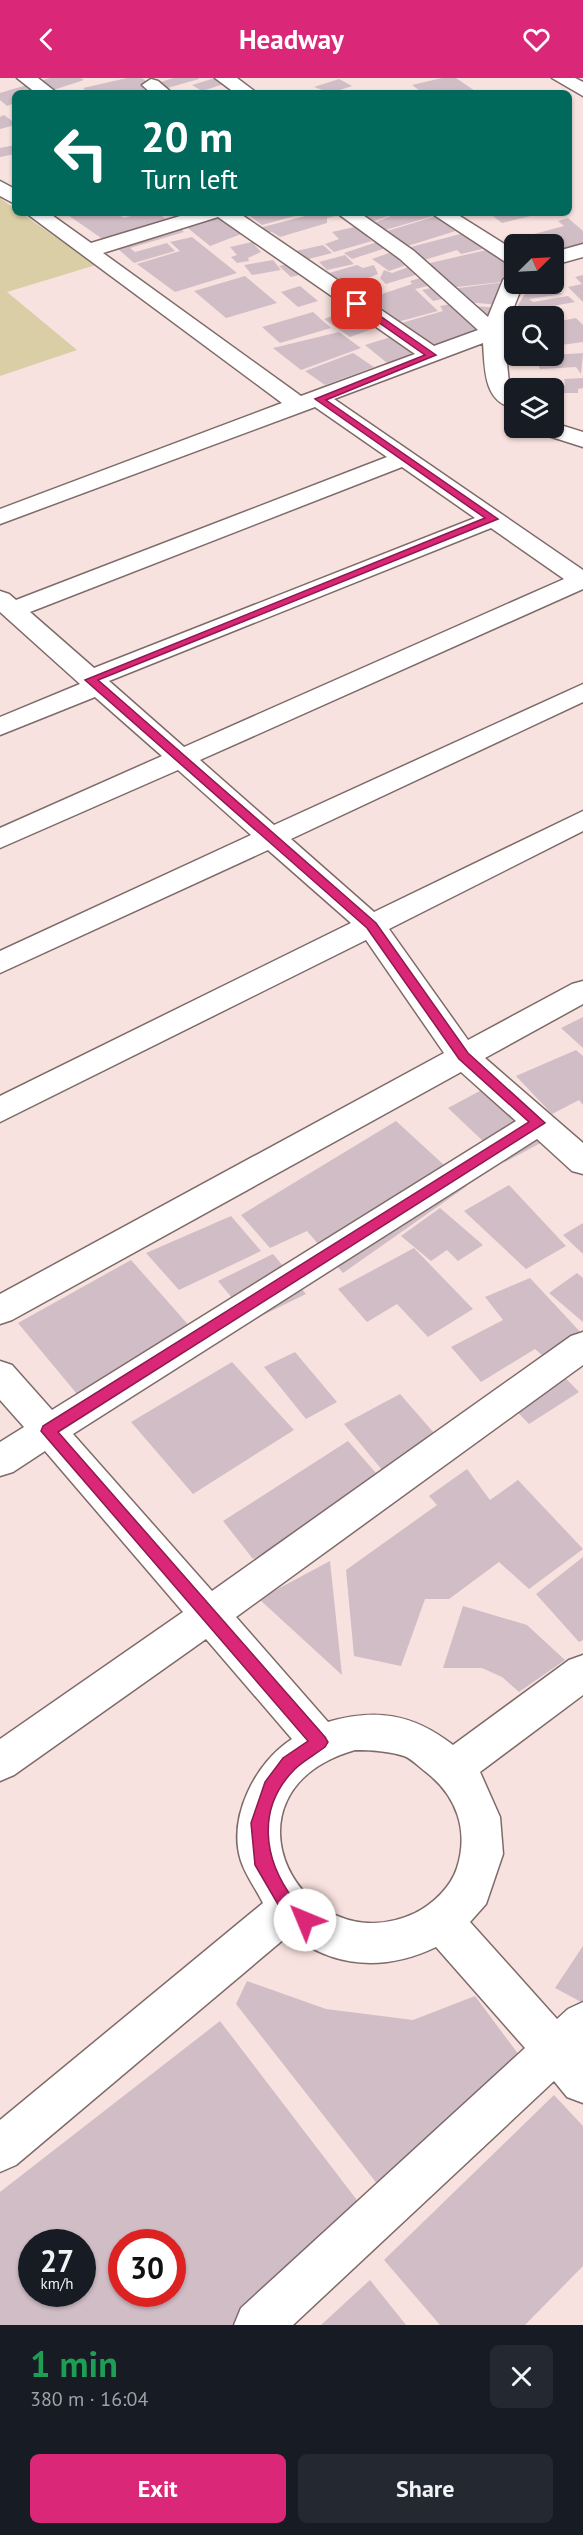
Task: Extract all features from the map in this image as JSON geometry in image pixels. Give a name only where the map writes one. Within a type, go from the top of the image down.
[{"type":"street","points":[[26,78],[44,90]]},
{"type":"street","points":[[224,78],[243,90]]},
{"type":"street","points":[[561,78],[572,90]]},
{"type":"street","points":[[40,216],[87,251],[310,402],[405,458],[583,581]]},
{"type":"street","points":[[87,251],[201,216]]},
{"type":"street","points":[[230,216],[432,355]]},
{"type":"street","points":[[351,216],[407,255],[493,332]]},
{"type":"street","points":[[446,216],[504,252]]},
{"type":"street","points":[[564,255],[583,250]]},
{"type":"street","points":[[504,392],[498,386],[493,332],[508,294]]},
{"type":"street","points":[[0,517],[493,332]]},
{"type":"street","points":[[564,434],[583,440]]},
{"type":"street","points":[[405,458],[6,604],[371,926],[463,1056],[583,1162]]},
{"type":"street","points":[[0,727],[94,683],[493,519]]},
{"type":"street","points":[[0,839],[583,581]]},
{"type":"street","points":[[0,963],[583,692]]},
{"type":"street","points":[[0,1110],[583,820]]},
{"type":"street","points":[[0,1310],[583,991]]},
{"type":"street","points":[[0,1461],[538,1123]]},
{"type":"street","points":[[0,1762],[583,1346]]},
{"type":"street","points":[[0,1375],[320,1742]]},
{"type":"street","points":[[453,1769],[583,1672]]},
{"type":"street","points":[[355,1732],[381,1732],[417,1742],[453,1769],[465,1783],[480,1817],[482,1854],[471,1890],[442,1922],[406,1939],[367,1944],[321,1932],[289,1908],[261,1859],[259,1823],[271,1788],[289,1763],[320,1742],[355,1732]]},
{"type":"street","points":[[0,2149],[289,1908]]},
{"type":"street","points":[[258,2325],[574,2051],[442,1922]]},
{"type":"shaded area","points":[[0,198],[12,207],[12,216],[25,216],[96,265],[7,292],[77,350],[0,376]]},
{"type":"building","points":[[50,78],[81,78],[84,80],[53,90],[12,90],[12,104],[7,106],[0,100],[0,93]]},
{"type":"building","points":[[127,78],[142,78],[158,90],[85,90],[83,88]]},
{"type":"building","points":[[173,78],[199,79],[164,89],[155,84]]},
{"type":"building","points":[[215,78],[223,78],[230,82],[205,90],[192,85]]},
{"type":"building","points":[[442,78],[456,78],[474,90],[419,90],[412,85]]},
{"type":"building","points":[[339,79],[352,86],[340,90],[322,90],[314,87]]},
{"type":"building","points":[[4,115],[12,121],[12,126],[0,129],[0,117]]},
{"type":"building","points":[[12,146],[12,155],[0,157],[0,148]]},
{"type":"building","points":[[69,216],[120,216],[124,218],[162,216],[168,221],[104,240]]},
{"type":"building","points":[[216,216],[239,216],[244,233],[210,246],[184,225]]},
{"type":"building","points":[[250,216],[295,216],[262,225]]},
{"type":"building","points":[[305,216],[336,216],[327,218],[327,223],[280,237],[272,232],[259,233],[255,229]]},
{"type":"building","points":[[360,216],[388,216],[368,224]]},
{"type":"building","points":[[391,216],[433,216],[375,233],[369,225]]},
{"type":"building","points":[[437,216],[442,216],[462,229],[398,249],[377,234]]},
{"type":"building","points":[[493,216],[531,216],[502,223]]},
{"type":"building","points":[[568,218],[583,231],[583,248],[564,254],[564,234],[534,234],[564,226],[558,221]]},
{"type":"building","points":[[174,223],[184,232],[130,248],[135,252],[167,243],[175,251],[134,263],[108,240]]},
{"type":"building","points":[[359,226],[371,233],[367,237],[372,241],[334,252],[325,244],[339,239],[332,232]]},
{"type":"building","points":[[468,232],[491,247],[461,254],[457,250],[421,261],[407,248]]},
{"type":"building","points":[[192,237],[237,273],[175,292],[137,264],[180,251],[170,242]]},
{"type":"building","points":[[252,242],[261,252],[248,258],[249,261],[237,263],[231,257],[237,255],[230,247]]},
{"type":"building","points":[[377,242],[386,248],[352,259],[344,253]]},
{"type":"building","points":[[323,245],[332,253],[305,260],[296,251]]},
{"type":"building","points":[[495,248],[504,255],[504,282],[448,288],[426,264]]},
{"type":"building","points":[[389,253],[412,263],[389,271],[372,259]]},
{"type":"building","points":[[345,255],[354,264],[327,270],[319,262]]},
{"type":"building","points":[[273,260],[281,270],[252,275],[244,265]]},
{"type":"building","points":[[304,260],[315,271],[291,277],[279,266]]},
{"type":"building","points":[[357,265],[363,268],[374,265],[378,274],[348,286],[329,273]]},
{"type":"building","points":[[414,265],[425,272],[386,284],[380,278],[384,270],[392,273]]},
{"type":"building","points":[[583,275],[583,302],[568,287],[582,284],[575,277]]},
{"type":"building","points":[[245,276],[277,303],[226,318],[194,291]]},
{"type":"building","points":[[427,276],[436,284],[415,289],[438,311],[390,324],[358,302],[412,284],[410,281]]},
{"type":"building","points":[[370,281],[379,288],[356,295],[347,288]]},
{"type":"building","points":[[504,284],[506,294],[501,305],[465,302],[451,289]]},
{"type":"building","points":[[444,285],[455,296],[433,301],[422,290]]},
{"type":"building","points":[[300,286],[318,301],[298,307],[281,292]]},
{"type":"building","points":[[525,294],[563,294],[529,299],[533,302],[568,296],[575,302],[553,306],[517,306]]},
{"type":"building","points":[[451,304],[499,308],[489,331],[436,351],[391,326],[443,311],[440,306]]},
{"type":"building","points":[[361,306],[386,324],[350,337],[324,319]]},
{"type":"building","points":[[313,312],[331,328],[280,343],[262,327]]},
{"type":"building","points":[[576,318],[583,325],[583,342],[564,345],[564,320]]},
{"type":"building","points":[[339,332],[361,348],[301,370],[273,348]]},
{"type":"building","points":[[407,332],[435,353],[392,367],[365,345]]},
{"type":"building","points":[[353,353],[374,367],[325,385],[305,371]]},
{"type":"building","points":[[583,353],[581,374],[576,367],[540,369],[539,366],[564,366],[564,354]]},
{"type":"building","points":[[583,378],[583,388],[578,389],[578,393],[564,393],[564,379]]},
{"type":"building","points":[[583,1017],[583,1048],[561,1028]]},
{"type":"building","points":[[576,1050],[583,1056],[583,1105],[579,1100],[552,1114],[516,1076]]},
{"type":"building","points":[[506,1077],[563,1131],[505,1162],[448,1108]]},
{"type":"building","points":[[396,1121],[467,1186],[343,1273],[307,1231],[270,1248],[241,1215]]},
{"type":"building","points":[[509,1185],[566,1246],[526,1269],[464,1211]]},
{"type":"building","points":[[440,1208],[483,1245],[458,1261],[447,1250],[431,1261],[401,1236]]},
{"type":"building","points":[[231,1216],[261,1251],[179,1290],[146,1253]]},
{"type":"building","points":[[583,1223],[583,1254],[563,1235]]},
{"type":"building","points":[[414,1248],[473,1309],[428,1337],[397,1304],[367,1322],[338,1289]]},
{"type":"building","points":[[273,1254],[306,1294],[251,1321],[218,1281]]},
{"type":"building","points":[[131,1260],[192,1329],[77,1394],[18,1323]]},
{"type":"building","points":[[577,1273],[583,1278],[583,1322],[549,1293]]},
{"type":"building","points":[[530,1278],[583,1335],[583,1345],[550,1362],[535,1349],[481,1382],[451,1347],[503,1320],[485,1297]]},
{"type":"building","points":[[295,1352],[337,1402],[306,1419],[264,1367]]},
{"type":"building","points":[[232,1362],[294,1430],[193,1494],[131,1422]]},
{"type":"building","points":[[550,1362],[579,1392],[529,1424],[500,1394]]},
{"type":"building","points":[[400,1394],[454,1456],[397,1488],[344,1424]]},
{"type":"building","points":[[348,1441],[390,1489],[320,1519],[253,1559],[223,1521]]},
{"type":"building","points":[[467,1469],[490,1500],[518,1480],[583,1549],[529,1589],[499,1562],[449,1599],[425,1599],[401,1666],[354,1656],[346,1570],[437,1505],[429,1496]]},
{"type":"building","points":[[583,1557],[583,1640],[579,1642],[536,1594]]},
{"type":"building","points":[[330,1561],[342,1675],[259,1599]]},
{"type":"building","points":[[463,1606],[527,1625],[565,1660],[519,1692],[502,1677],[482,1668],[443,1668]]},
{"type":"building","points":[[583,1946],[583,2003],[555,1988]]},
{"type":"building","points":[[247,1981],[326,2009],[413,2020],[475,1996],[519,2055],[382,2190],[236,2004]]},
{"type":"building","points":[[220,2021],[366,2212],[233,2325],[0,2325],[0,2192]]},
{"type":"building","points":[[554,2095],[583,2126],[583,2266],[525,2325],[440,2325],[384,2260]]},
{"type":"building","points":[[370,2280],[406,2325],[321,2325]]},
{"type":"route","points":[[305,1920],[289,1908],[261,1859],[259,1823],[271,1788],[289,1763],[320,1742],[48,1431],[538,1123],[463,1056],[371,926],[90,680],[493,519],[319,399],[432,355],[357,304]]}]
